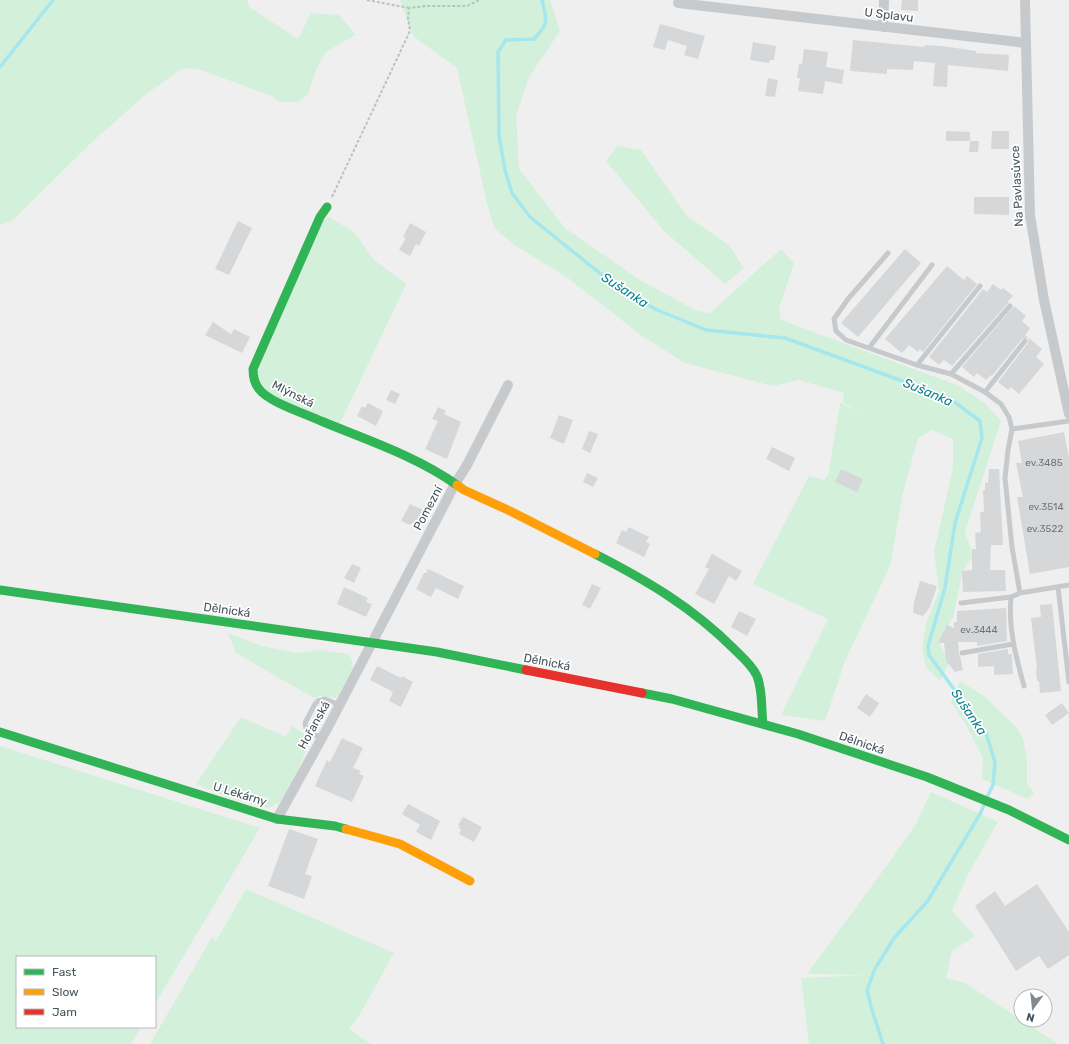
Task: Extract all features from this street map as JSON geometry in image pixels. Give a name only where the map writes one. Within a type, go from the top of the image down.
[{"type":"street","points":[[883,27],[884,0]]},
{"type":"street","name":"Na Pavlasůvce","points":[[1025,0],[1030,215],[1044,300],[1069,414]]},
{"type":"street","name":"U Splavu","points":[[678,3],[720,4],[883,27],[1026,43]]},
{"type":"street","name":"Mlýnská","points":[[327,207],[320,217],[280,310],[257,358],[253,369],[253,379],[259,390],[278,403],[399,453],[440,473],[464,490],[510,511],[630,572],[672,597],[722,637],[749,664],[756,674],[761,688],[763,724]]},
{"type":"street","name":"Pomezní","points":[[371,643],[508,385]]},
{"type":"street","name":"Dělnická","points":[[0,590],[437,652],[672,699],[798,734],[941,783],[1009,810],[1069,840]]},
{"type":"street","name":"Hořanská","points":[[278,819],[340,705],[371,643]]},
{"type":"street","name":"U Lékárny","points":[[0,732],[278,819],[335,826],[400,844],[470,882]]},
{"type":"lane","points":[[888,253],[848,299],[834,319],[836,332],[846,340],[917,365],[951,374],[985,392],[1001,404],[1009,417],[1012,429],[1005,478],[1012,546],[1020,593]]},
{"type":"lane","points":[[869,348],[932,265]]},
{"type":"lane","points":[[917,365],[980,286]]},
{"type":"lane","points":[[951,374],[1010,306]]},
{"type":"lane","points":[[985,392],[1024,341]]},
{"type":"lane","points":[[1012,429],[1069,421]]},
{"type":"lane","points":[[961,602],[1011,597],[1020,593],[1069,585]]},
{"type":"lane","points":[[1058,587],[1069,682]]},
{"type":"lane","points":[[1011,597],[1010,612],[1013,644],[1024,686]]},
{"type":"lane","points":[[962,653],[1013,644]]},
{"type":"lane","points":[[321,738],[308,731],[305,723],[315,704],[318,701],[326,699],[340,705]]},
{"type":"path","points":[[367,0],[409,8],[426,6],[467,6],[479,0]]},
{"type":"path","points":[[327,207],[410,31],[408,18],[409,8]]},
{"type":"green space","points":[[0,0],[247,0],[249,7],[298,39],[311,13],[339,15],[356,35],[335,46],[326,53],[316,72],[309,93],[298,102],[279,102],[272,96],[201,70],[190,68],[180,70],[145,95],[94,140],[12,221],[0,225]]},
{"type":"green space","points":[[400,0],[550,0],[560,31],[529,77],[516,116],[519,169],[565,228],[640,280],[697,311],[710,313],[781,249],[794,263],[779,308],[781,320],[957,385],[985,403],[1001,421],[965,532],[973,556],[963,570],[953,617],[939,642],[949,663],[940,681],[926,667],[922,646],[926,623],[939,591],[934,552],[953,468],[953,439],[932,430],[918,438],[903,493],[890,566],[845,661],[825,721],[781,715],[828,619],[753,584],[809,476],[824,480],[828,475],[840,403],[868,415],[843,403],[844,393],[799,380],[773,386],[685,363],[642,336],[568,278],[516,246],[494,228],[457,68],[413,36]]},
{"type":"green space","points":[[617,146],[641,150],[687,216],[729,245],[744,268],[725,284],[664,231],[606,161]]},
{"type":"green space","points":[[329,217],[354,232],[374,260],[406,284],[338,428],[266,395],[253,369],[318,222]]},
{"type":"green space","points":[[228,633],[262,646],[297,653],[321,650],[348,654],[352,659],[353,669],[337,698],[320,696],[314,698],[236,653]]},
{"type":"green space","points":[[960,681],[984,696],[1016,727],[1023,738],[1027,760],[1027,783],[1034,793],[1028,799],[982,779],[983,758],[967,727],[951,702]]},
{"type":"green space","points":[[241,717],[286,737],[292,726],[312,738],[295,777],[281,802],[268,808],[232,799],[196,784]]},
{"type":"green space","points":[[0,746],[260,828],[156,1002],[156,956],[16,956],[16,1028],[140,1028],[131,1044],[0,1044]]},
{"type":"green space","points":[[931,792],[998,822],[968,874],[952,911],[975,936],[952,951],[946,978],[965,983],[1013,1014],[1013,1028],[1034,1028],[1058,1044],[809,1044],[801,978],[867,975],[807,974],[916,824]]},
{"type":"green space","points":[[246,889],[394,953],[360,1014],[349,1029],[371,1044],[150,1044],[212,937],[216,941]]},
{"type":"building","points":[[902,0],[918,0],[918,11],[901,10]]},
{"type":"building","points":[[660,24],[705,36],[698,59],[684,55],[687,46],[668,40],[665,50],[653,47]]},
{"type":"building","points":[[853,40],[924,47],[925,45],[942,46],[976,51],[976,53],[1009,55],[1008,71],[948,65],[947,87],[933,86],[935,63],[914,61],[913,70],[887,69],[887,74],[850,71]]},
{"type":"building","points":[[753,42],[776,46],[774,60],[770,60],[769,63],[750,60]]},
{"type":"building","points":[[804,49],[828,52],[826,67],[844,70],[842,84],[825,81],[823,94],[798,91],[800,78],[797,78],[799,64],[802,64]]},
{"type":"building","points":[[768,78],[778,80],[775,97],[765,96]]},
{"type":"building","points":[[946,131],[970,132],[970,141],[946,141]]},
{"type":"building","points":[[992,131],[1009,131],[1009,149],[991,149]]},
{"type":"building","points":[[970,141],[979,141],[978,152],[969,152]]},
{"type":"building","points":[[974,197],[1009,197],[1009,215],[974,214]]},
{"type":"building","points":[[238,221],[252,228],[229,275],[215,269]]},
{"type":"building","points":[[410,223],[426,232],[419,246],[416,244],[410,256],[399,250],[406,238],[403,237]]},
{"type":"building","points":[[905,249],[921,263],[858,337],[841,323]]},
{"type":"building","points":[[947,266],[964,280],[967,276],[977,284],[923,352],[920,349],[918,352],[909,345],[902,353],[885,339]]},
{"type":"building","points":[[993,284],[1001,290],[1003,288],[1013,296],[952,366],[944,360],[939,365],[929,357],[983,289],[987,292]]},
{"type":"building","points":[[1014,306],[1026,316],[1022,321],[1030,328],[1025,335],[1042,349],[1036,357],[1044,364],[1019,394],[1011,387],[1008,390],[998,382],[1028,343],[1029,340],[1027,338],[1022,339],[992,376],[991,375],[986,380],[977,373],[974,377],[962,367]]},
{"type":"building","points":[[213,322],[231,334],[234,329],[250,337],[242,353],[205,335]]},
{"type":"building","points":[[391,390],[400,394],[395,404],[386,400]]},
{"type":"building","points":[[368,403],[383,411],[376,426],[357,416],[362,406],[365,408]]},
{"type":"building","points":[[438,407],[446,411],[444,414],[461,422],[447,459],[425,449],[438,421],[432,419]]},
{"type":"building","points":[[559,415],[573,420],[564,444],[550,438]]},
{"type":"building","points":[[589,431],[598,434],[590,453],[582,449]]},
{"type":"building","points":[[1064,432],[1069,458],[1069,567],[1030,574],[1017,497],[1023,497],[1016,463],[1022,463],[1018,441]]},
{"type":"building","points":[[772,447],[795,458],[789,471],[766,459]]},
{"type":"building","points":[[841,469],[863,479],[857,492],[835,482]]},
{"type":"building","points":[[989,469],[999,469],[1003,545],[991,545],[990,570],[1005,570],[1006,591],[963,592],[962,571],[972,570],[972,549],[976,549],[975,533],[981,532],[980,512],[984,512],[983,490],[985,490],[985,483],[988,483]]},
{"type":"building","points":[[587,473],[598,478],[593,487],[583,482]]},
{"type":"building","points":[[410,504],[423,510],[415,525],[412,523],[410,525],[401,521]]},
{"type":"building","points":[[629,527],[649,537],[646,542],[650,544],[644,557],[616,543],[622,530],[626,532]]},
{"type":"building","points":[[712,554],[742,571],[736,581],[729,576],[714,604],[695,594],[709,569],[705,567]]},
{"type":"building","points":[[352,564],[361,568],[354,583],[344,578]]},
{"type":"building","points":[[428,569],[464,586],[458,599],[436,588],[431,597],[416,589],[424,573],[426,573]]},
{"type":"building","points":[[920,581],[937,586],[930,607],[923,616],[913,613],[914,602]]},
{"type":"building","points":[[592,584],[601,588],[590,609],[582,605]]},
{"type":"building","points":[[344,587],[368,598],[366,602],[372,604],[366,617],[337,604]]},
{"type":"building","points":[[1052,604],[1061,691],[1040,693],[1039,681],[1037,681],[1031,618],[1041,617],[1040,605]]},
{"type":"building","points":[[1006,608],[1007,641],[977,646],[977,642],[958,642],[958,653],[963,670],[955,672],[946,661],[944,643],[938,643],[947,625],[954,628],[954,622],[957,622],[957,611]]},
{"type":"building","points":[[739,611],[756,619],[747,636],[731,627]]},
{"type":"building","points":[[1008,649],[1008,654],[1012,654],[1013,674],[994,675],[994,666],[978,667],[978,654]]},
{"type":"building","points":[[377,666],[401,678],[402,676],[413,682],[401,707],[389,701],[393,692],[370,680]]},
{"type":"building","points":[[866,694],[879,703],[870,717],[857,708]]},
{"type":"building","points":[[1062,703],[1069,713],[1052,725],[1045,715]]},
{"type":"building","points":[[342,738],[363,748],[353,768],[361,771],[359,774],[364,776],[352,802],[315,786],[327,760],[330,762]]},
{"type":"building","points":[[408,804],[440,821],[431,840],[416,832],[420,825],[402,814]]},
{"type":"building","points":[[463,817],[482,827],[474,842],[459,834],[461,830],[459,828],[460,826],[458,825]]},
{"type":"building","points":[[289,829],[318,839],[305,874],[312,876],[304,899],[268,886]]},
{"type":"building","points":[[1037,884],[1069,932],[1069,955],[1048,969],[1039,956],[1016,971],[975,906],[995,891],[1005,906]]},
{"type":"waterway","name":"Sušanka","points":[[0,67],[53,0]]},
{"type":"waterway","name":"Sušanka","points":[[542,0],[546,21],[539,34],[534,39],[506,40],[498,52],[499,136],[505,170],[512,193],[530,217],[607,279],[655,309],[706,330],[785,338],[949,398],[980,421],[982,438],[955,523],[945,588],[928,646],[929,655],[986,733],[995,762],[993,785],[987,797]]},
{"type":"waterway","name":"Sušanka","points":[[883,1044],[867,990],[875,969],[894,938],[927,902],[980,814],[985,803]]},
{"type":"traffic: fast","points":[[327,207],[320,217],[253,369],[256,384],[264,394],[279,403],[408,457],[425,465],[457,485]]},
{"type":"traffic: fast","points":[[595,554],[668,595],[717,633],[743,657],[755,672],[759,682],[763,724]]},
{"type":"traffic: fast","points":[[0,590],[437,652],[526,670]]},
{"type":"traffic: fast","points":[[642,693],[672,699],[798,734],[927,777],[1009,810],[1069,840]]},
{"type":"traffic: fast","points":[[0,732],[277,819],[335,826],[346,829]]},
{"type":"traffic: slow","points":[[457,485],[464,490],[510,511],[595,554]]},
{"type":"traffic: slow","points":[[346,829],[400,844],[470,881]]},
{"type":"traffic: jam","points":[[526,670],[642,693]]}]
